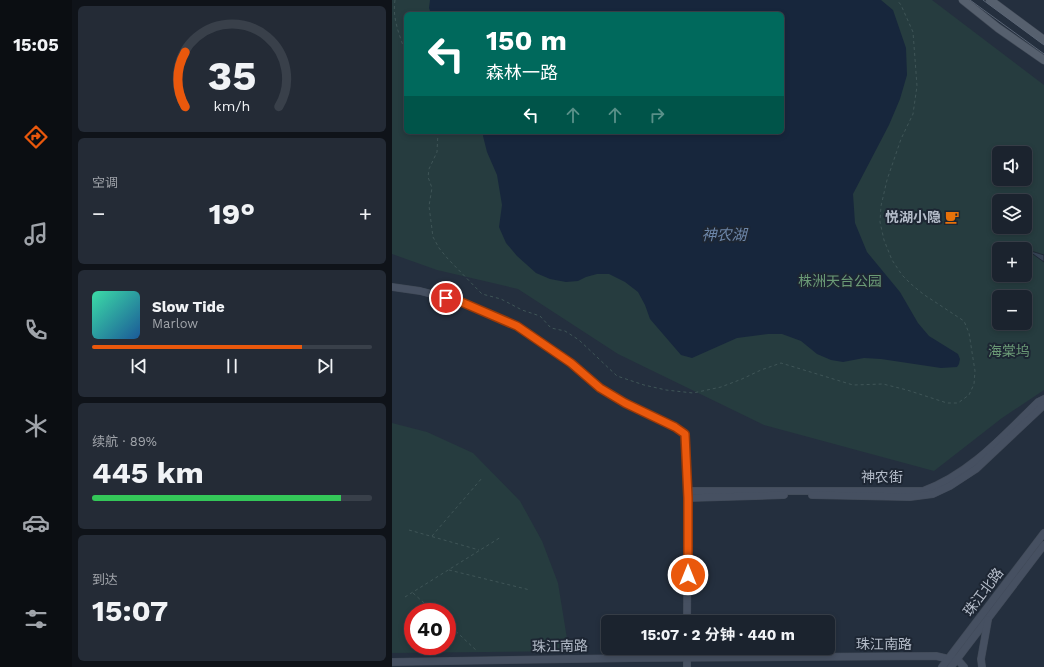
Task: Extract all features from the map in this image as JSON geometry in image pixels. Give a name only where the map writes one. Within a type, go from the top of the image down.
[{"type":"main road","points":[[962,0],[1044,60]]},
{"type":"main road","points":[[990,0],[1044,40]]},
{"type":"street","points":[[392,287],[420,291],[459,301],[517,326],[571,363],[600,388],[625,403],[675,427],[685,434],[688,494],[687,615]]},
{"type":"street","name":"神农街","points":[[688,494],[882,490],[923,491],[939,485],[964,470],[992,448],[1038,402],[1044,399]]},
{"type":"street","name":"神农街","points":[[688,494],[910,498],[933,494],[950,486],[976,469],[1044,406]]},
{"type":"street","name":"珠江北路","points":[[942,667],[1044,533]]},
{"type":"street","name":"珠江北路","points":[[951,667],[1044,545]]},
{"type":"street","points":[[982,667],[981,660],[988,619]]},
{"type":"street","name":"珠江南路","points":[[392,662],[628,658],[936,656],[949,659],[958,659]]},
{"type":"street","points":[[687,658],[687,667]]},
{"type":"street","points":[[958,659],[964,667]]},
{"type":"path","points":[[395,0],[394,8],[397,28],[404,48]]},
{"type":"path","points":[[438,134],[437,152],[429,169],[428,177],[432,188],[429,206],[433,237],[439,248],[448,260],[482,294],[501,299],[522,310],[540,316],[551,328],[565,331],[579,340],[617,376],[651,386],[693,393],[721,387],[782,363],[853,385],[883,384],[946,403],[958,403],[969,395],[974,384],[975,371],[969,333],[964,321],[923,294],[902,275],[892,260],[884,240],[880,222],[881,206],[887,180],[901,139],[913,114],[917,86],[913,32],[901,5],[897,0]]},
{"type":"path","points":[[432,536],[482,478]]},
{"type":"path","points":[[409,530],[480,550]]},
{"type":"path","points":[[405,597],[501,537]]},
{"type":"path","points":[[448,570],[530,590]]},
{"type":"path","points":[[413,592],[425,603]]},
{"type":"path","points":[[456,631],[478,651]]},
{"type":"green space","name":"株洲天台公园","points":[[392,0],[932,0],[1044,85],[1044,390],[1002,418],[934,471],[764,425],[618,354],[518,289],[437,270],[392,254]]},
{"type":"green space","points":[[392,423],[427,432],[473,453],[520,501],[542,541],[558,583],[569,651],[456,652],[456,603],[404,603],[404,653],[392,653]]},
{"type":"water","name":"神农湖","points":[[430,0],[881,0],[893,10],[906,48],[907,75],[900,99],[889,125],[853,194],[855,223],[867,252],[900,292],[918,323],[929,336],[958,354],[960,359],[957,367],[941,368],[864,358],[843,362],[831,360],[817,354],[801,341],[782,334],[768,334],[737,338],[692,358],[681,355],[650,319],[638,292],[625,282],[609,274],[597,274],[578,281],[566,282],[550,279],[536,273],[517,256],[506,243],[499,227],[502,205],[497,175],[487,152],[483,134],[784,134],[784,12],[430,12],[429,8]]},
{"type":"building","points":[[1032,251],[1044,255],[1044,262],[1032,253]]},
{"type":"tram line","points":[[970,0],[1044,54]]},
{"type":"tram line","points":[[983,0],[1044,45]]},
{"type":"place","name":"悦湖小隐","points":[[952,217]]},
{"type":"route","points":[[446,298],[459,301],[517,326],[571,363],[600,388],[625,403],[675,427],[685,434],[688,498],[688,575]]},
{"type":"park label","name":"海棠坞","points":[[1009,351]]}]
